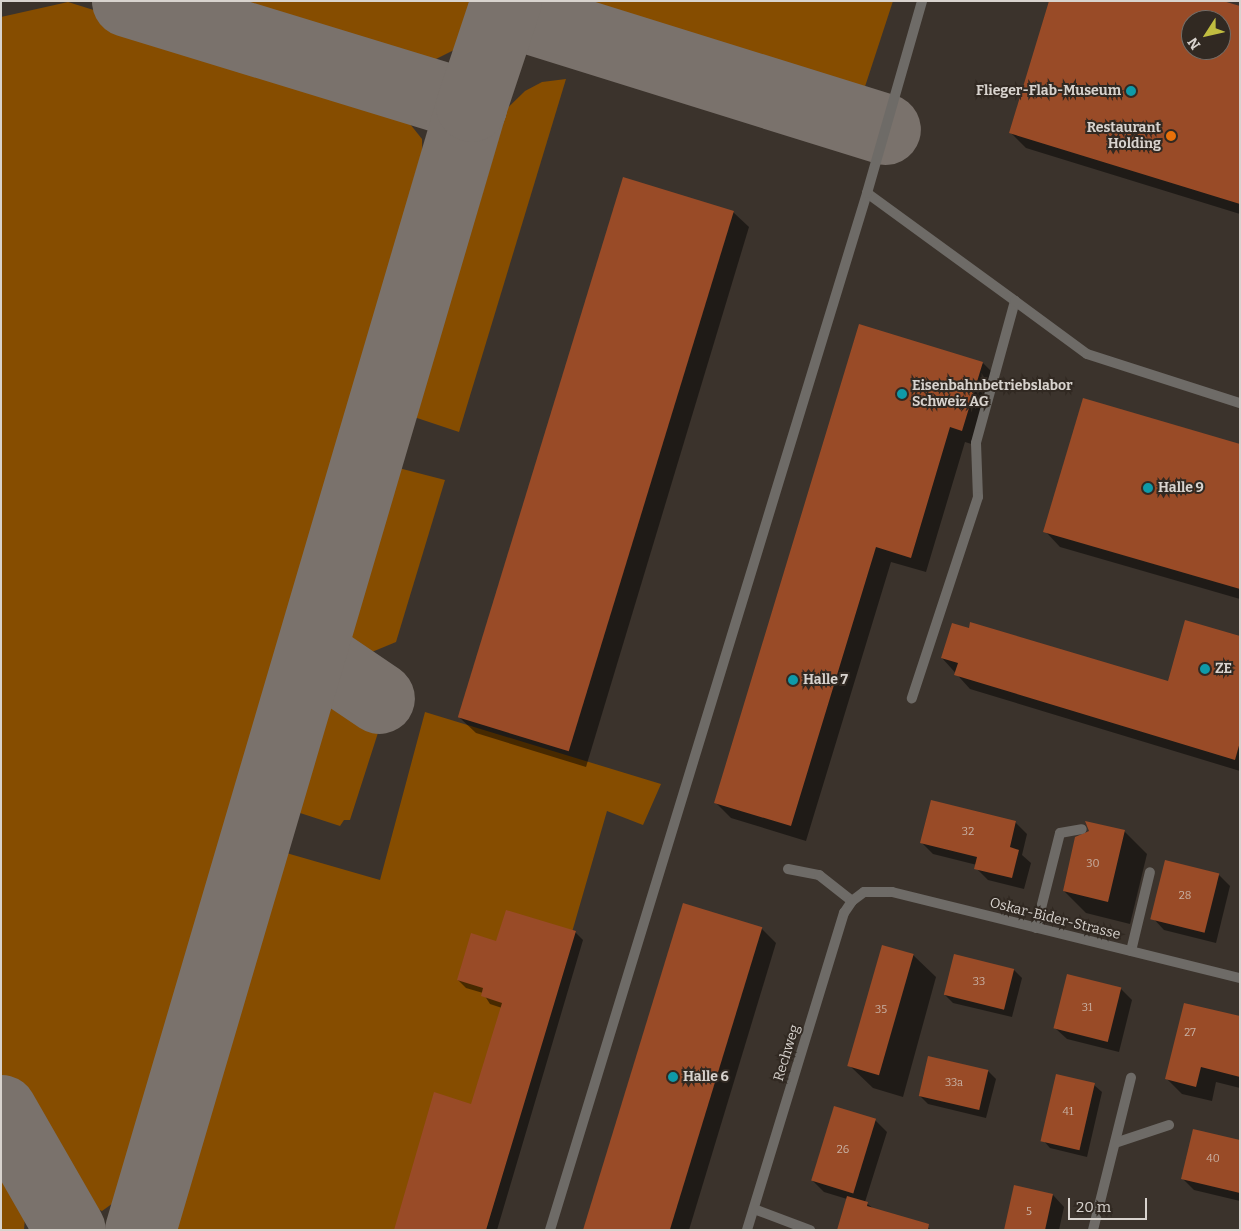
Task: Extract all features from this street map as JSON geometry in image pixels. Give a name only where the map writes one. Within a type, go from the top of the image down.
[{"type":"street","points":[[550,1230],[867,193],[922,1]]},
{"type":"street","points":[[867,193],[1087,354],[1240,403]]},
{"type":"street","points":[[912,698],[978,497],[976,443],[1015,301]]},
{"type":"street","points":[[1036,928],[1060,833],[1082,828]]},
{"type":"street","points":[[788,869],[819,875],[852,901]]},
{"type":"street","points":[[1131,951],[1150,872]]},
{"type":"street","name":"Oskar-Bider-Strasse","points":[[864,892],[892,892],[1240,978]]},
{"type":"street","name":"Rechweg","points":[[747,1230],[844,913],[852,901],[864,892]]},
{"type":"street","points":[[1093,1230],[1131,1078]]},
{"type":"street","points":[[1115,1142],[1169,1125]]},
{"type":"street","points":[[754,1209],[810,1230]]},
{"type":"shaded area","points":[[205,1],[489,1],[485,12],[462,46],[436,59],[411,61],[306,34]]},
{"type":"shaded area","points":[[558,1],[893,1],[857,111],[577,23]]},
{"type":"shaded area","points":[[68,2],[394,104],[422,139],[423,203],[130,1191],[102,1211],[64,1195],[1,1079],[1,17]]},
{"type":"shaded area","points":[[566,79],[459,432],[402,413],[494,121],[525,91],[542,82]]},
{"type":"shaded area","points":[[391,466],[445,480],[396,642],[367,654],[353,647],[343,618]]},
{"type":"shaded area","points":[[354,693],[379,698],[375,706],[385,711],[350,820],[344,820],[340,826],[297,812],[299,806],[289,804],[317,718],[338,699]]},
{"type":"shaded area","points":[[425,712],[661,784],[643,825],[607,811],[486,1230],[169,1230],[276,850],[380,880]]},
{"type":"shaded area","points":[[1,1160],[26,1205],[24,1230],[1,1230]]},
{"type":"building","name":"Flieger-Flab-Museum","points":[[1049,1],[1223,1],[1240,6],[1240,204],[1009,133]]},
{"type":"building","points":[[623,177],[734,211],[569,751],[458,717]]},
{"type":"building","name":"Halle 7","points":[[859,324],[983,362],[962,431],[950,427],[911,558],[876,547],[791,826],[714,803]]},
{"type":"building","name":"Halle 9","points":[[1083,398],[1240,444],[1240,589],[1043,532]]},
{"type":"building","points":[[1185,620],[1240,636],[1240,742],[1235,760],[954,675],[958,663],[941,658],[952,623],[969,628],[970,622],[1168,681]]},
{"type":"building","points":[[931,800],[1016,821],[1010,847],[1019,850],[1012,878],[974,869],[977,857],[920,843]]},
{"type":"building","points":[[1085,821],[1125,830],[1108,902],[1063,891],[1075,837],[1089,831]]},
{"type":"building","points":[[1165,860],[1219,874],[1205,933],[1150,919]]},
{"type":"building","name":"Halle 6","points":[[683,903],[762,927],[670,1230],[583,1230]]},
{"type":"building","points":[[506,910],[576,931],[486,1230],[394,1230],[434,1092],[471,1104],[502,1003],[481,996],[483,988],[457,980],[471,933],[496,941]]},
{"type":"building","points":[[882,945],[914,954],[879,1075],[847,1066]]},
{"type":"building","points":[[954,954],[1014,969],[1004,1010],[944,995]]},
{"type":"building","points":[[1067,974],[1121,988],[1108,1042],[1053,1028]]},
{"type":"building","points":[[1184,1003],[1240,1016],[1240,1077],[1201,1067],[1196,1087],[1165,1079]]},
{"type":"building","points":[[928,1056],[988,1070],[979,1110],[919,1096]]},
{"type":"building","points":[[1056,1074],[1095,1083],[1079,1150],[1040,1141]]},
{"type":"building","points":[[834,1106],[876,1119],[853,1193],[811,1181]]},
{"type":"building","points":[[1193,1129],[1240,1140],[1240,1193],[1181,1179]]},
{"type":"building","points":[[1014,1185],[1053,1194],[1045,1230],[1004,1230]]},
{"type":"building","points":[[847,1196],[868,1202],[867,1206],[929,1224],[928,1230],[837,1230]]},
{"type":"taxiway","points":[[127,1],[471,106]]},
{"type":"taxiway","points":[[140,1230],[471,106],[506,1]]},
{"type":"taxiway","points":[[503,10],[885,129]]},
{"type":"taxiway","points":[[311,652],[379,698]]},
{"type":"taxiway","points":[[1,1110],[70,1230]]},
{"type":"place","name":"Flieger-Flab-Museum","points":[[1131,91]]},
{"type":"place","name":"Restaurant Holding","points":[[1171,136]]},
{"type":"place","name":"Eisenbahnbetriebslabor Schweiz AG","points":[[902,394]]},
{"type":"place","name":"Halle 9","points":[[1148,488]]},
{"type":"place","name":"ZE","points":[[1205,669]]},
{"type":"place","name":"Halle 7","points":[[793,680]]},
{"type":"place","name":"Halle 6","points":[[673,1077]]}]
